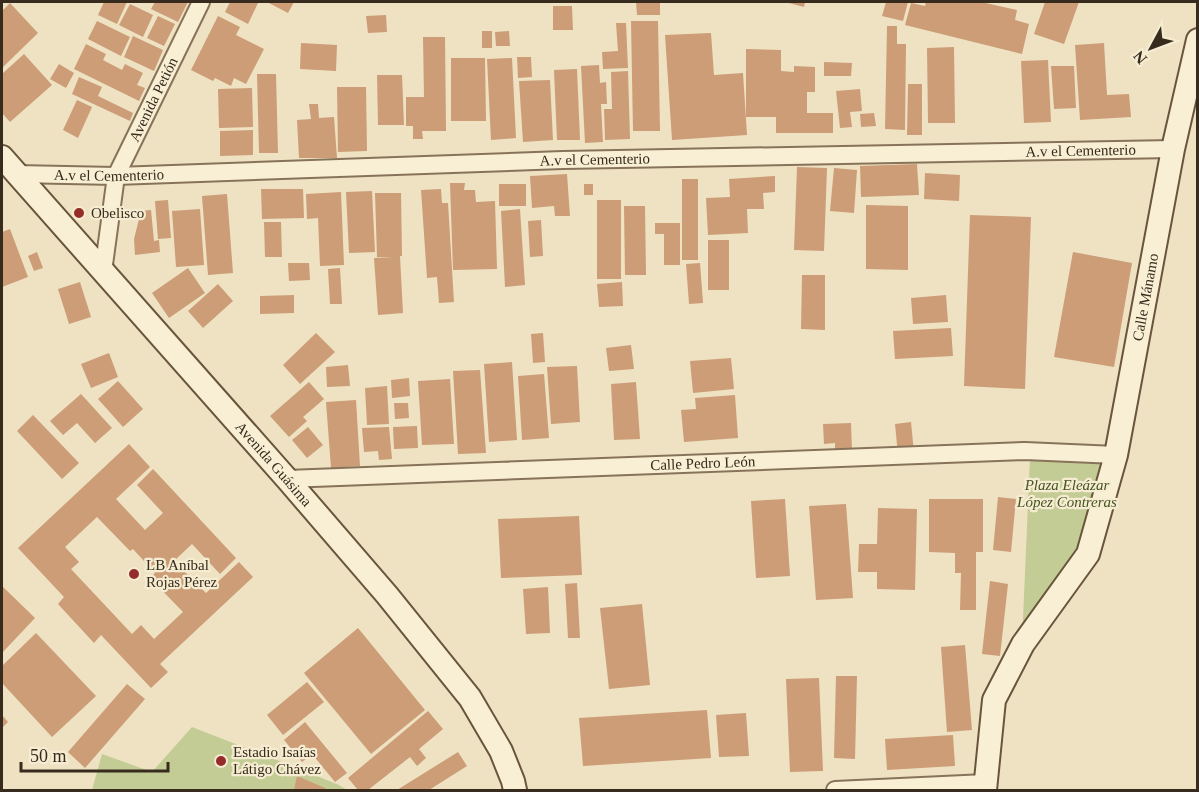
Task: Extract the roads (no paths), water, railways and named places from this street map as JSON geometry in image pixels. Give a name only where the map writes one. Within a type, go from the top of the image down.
[{"type":"main road","name":"Calle Mánamo","points":[[986,787],[994,700],[1023,644],[1088,554],[1116,455],[1173,149],[1197,40]]},
{"type":"main road","name":"Avenida Guásima","points":[[9,165],[387,595],[470,698],[501,751],[515,790]]},
{"type":"street","name":"Avenida Petión","points":[[103,272],[116,176],[201,2]]},
{"type":"street","name":"A.v el Cementerio","points":[[9,165],[116,176],[562,160],[1173,149]]},
{"type":"street","name":"Calle Pedro León","points":[[287,479],[1025,451],[1116,455]]},
{"type":"street","points":[[836,790],[986,787]]},
{"type":"place","name":"Obelisco","points":[[79,213]]},
{"type":"place","name":"LB Aníbal Rojas Pérez","points":[[134,574]]},
{"type":"place","name":"Estadio Isaías Látigo Chávez","points":[[221,761]]},
{"type":"park label","name":"Plaza Eleázar López Contreras","points":[[1067,494]]}]
